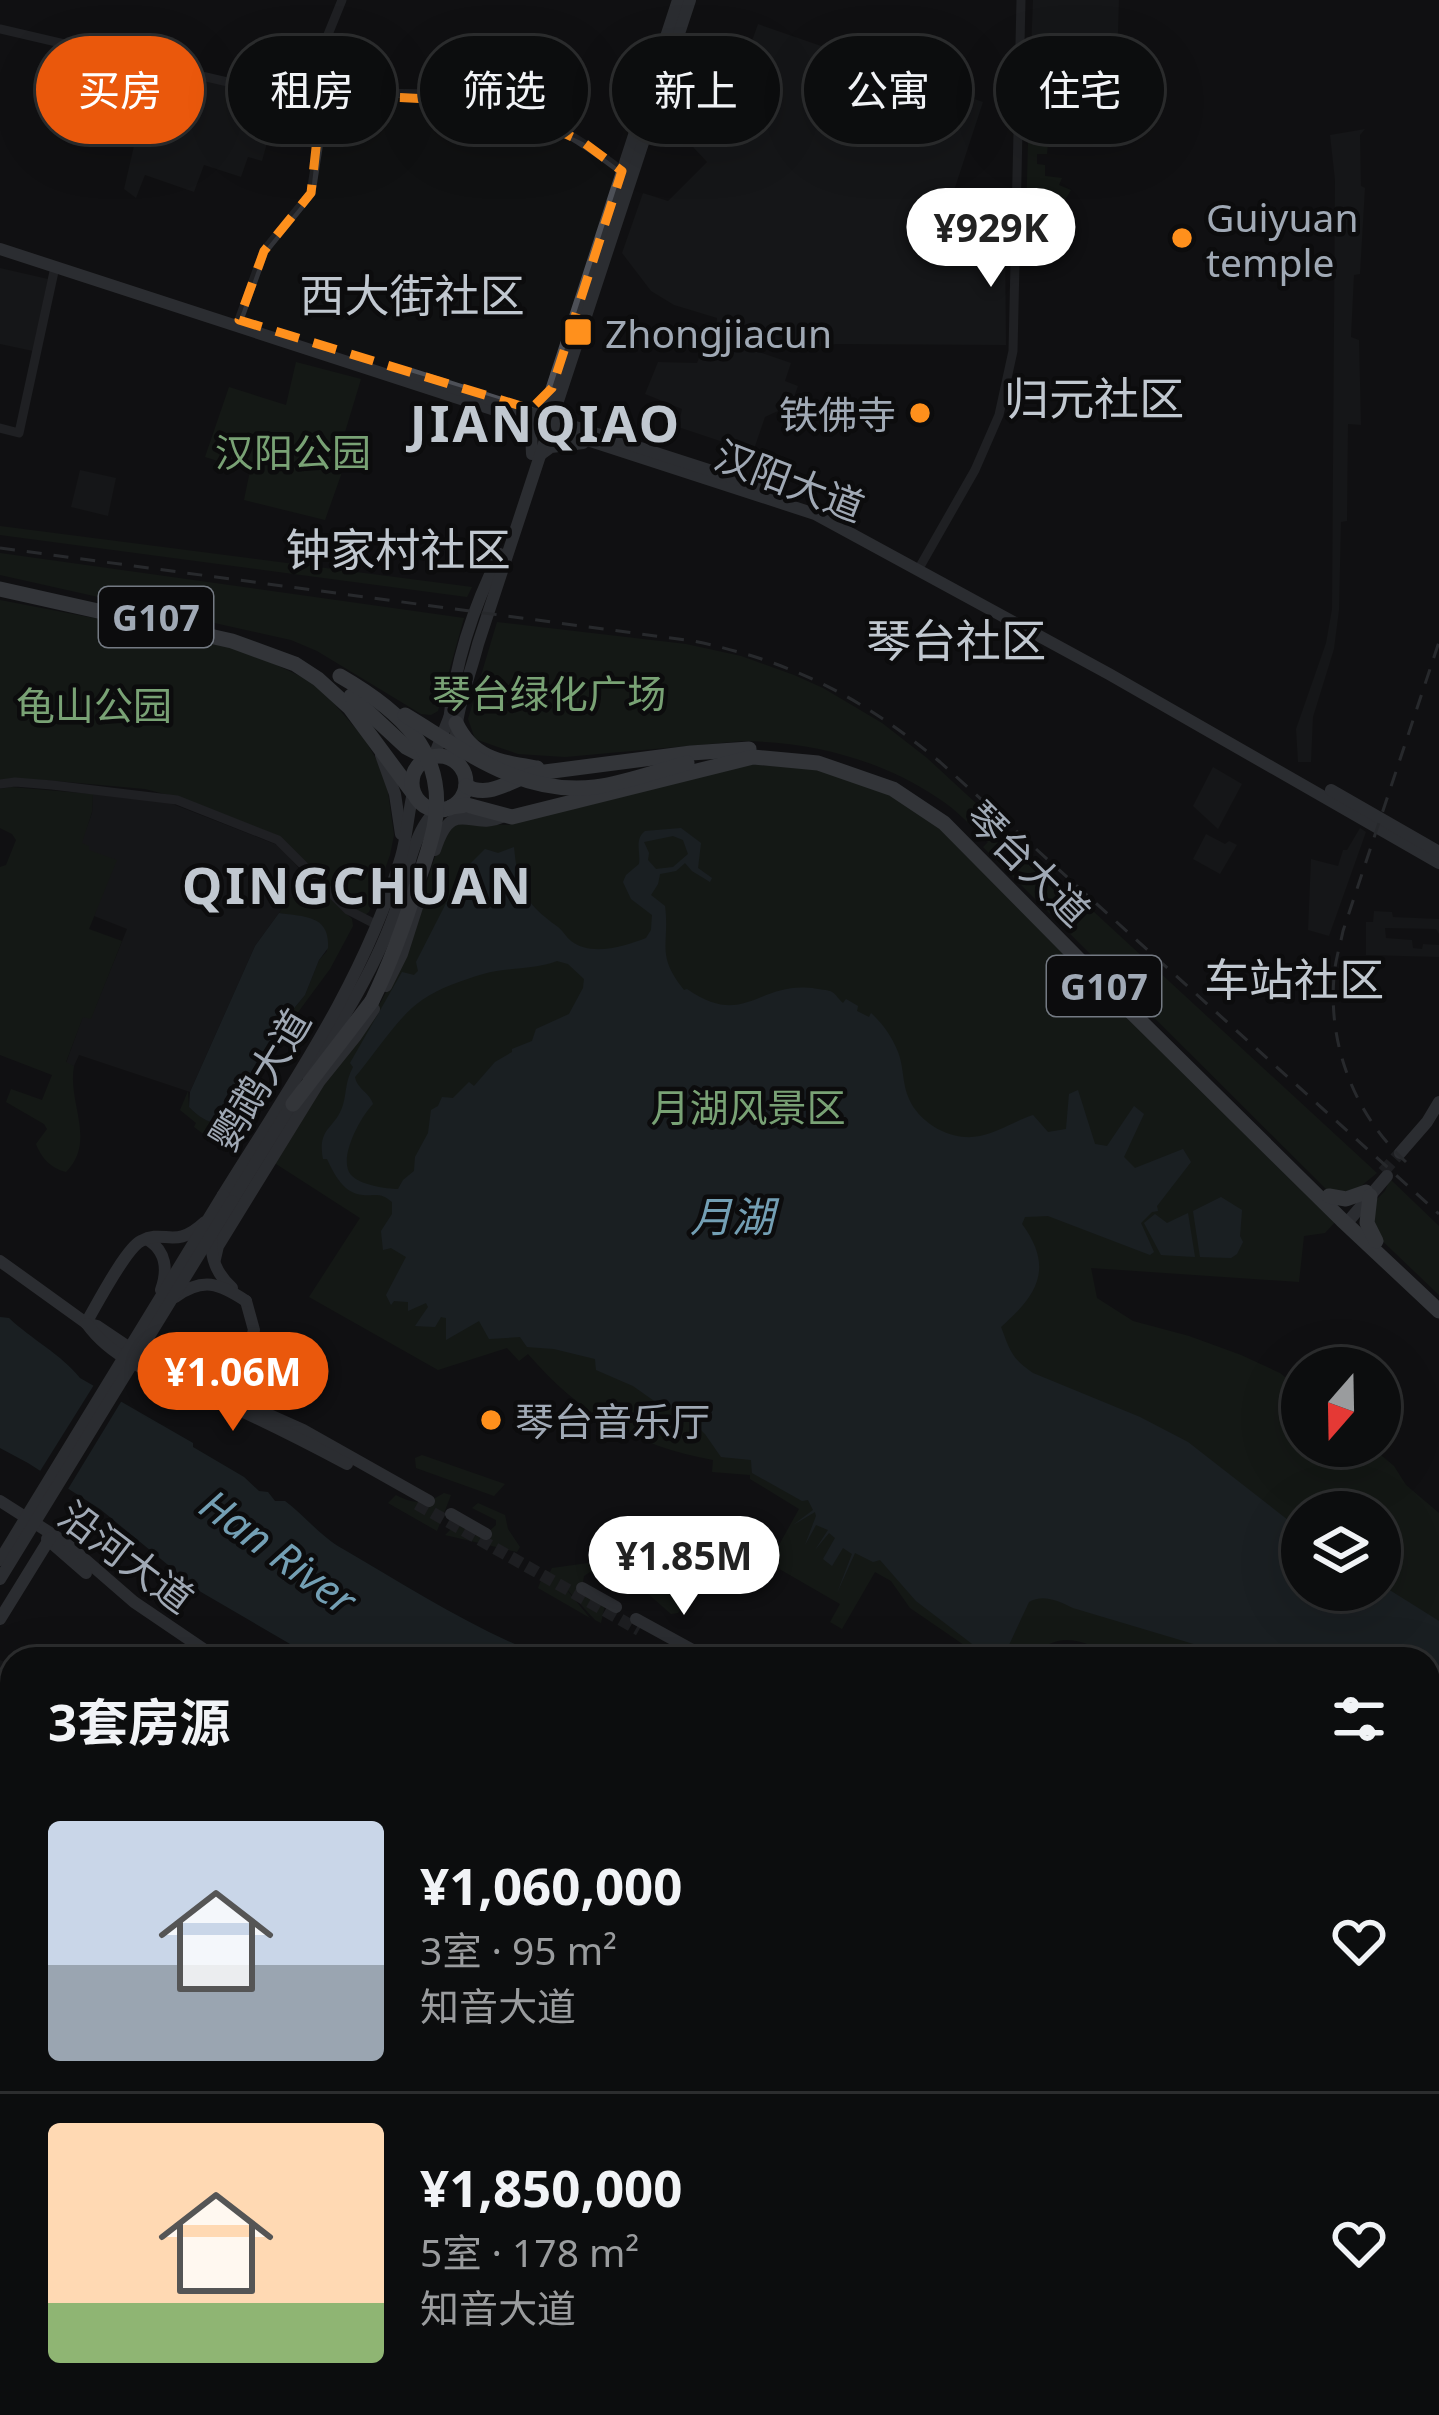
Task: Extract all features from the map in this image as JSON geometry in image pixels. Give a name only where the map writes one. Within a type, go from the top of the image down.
[{"type":"highway","name":"G107","points":[[0,586],[274,646],[308,663],[346,692],[406,747],[458,764]]},
{"type":"highway","name":"G107","points":[[0,586],[215,637],[278,657],[311,674],[338,696],[423,806],[445,809]]},
{"type":"highway","points":[[308,663],[340,676],[490,767],[539,785],[595,787],[738,750]]},
{"type":"highway","points":[[293,1104],[372,1001],[397,949],[434,827],[433,773],[422,746],[402,720],[361,688]]},
{"type":"highway","points":[[454,725],[469,746],[491,757],[557,771]]},
{"type":"highway","name":"琴台大道","points":[[466,786],[486,792],[525,775],[738,750],[793,751],[849,762],[897,781],[958,824],[1066,938],[1329,1196],[1346,1219],[1439,1301]]},
{"type":"highway","points":[[413,793],[415,769],[430,757]]},
{"type":"highway","name":"琴台大道","points":[[445,809],[466,805],[505,816],[542,812],[753,757],[818,763],[893,789],[944,823],[1439,1311]]},
{"type":"highway","points":[[445,809],[458,802],[466,786],[458,764]]},
{"type":"highway","points":[[1329,1196],[1343,1199],[1368,1194],[1366,1223],[1376,1241]]},
{"type":"main road","points":[[430,757],[466,713],[502,586],[504,555],[678,0]]},
{"type":"main road","points":[[536,455],[531,431],[515,412],[537,407],[556,390],[690,0]]},
{"type":"main road","name":"汉阳大道","points":[[0,246],[591,436],[814,514],[919,566],[1439,852]]},
{"type":"main road","name":"汉阳大道","points":[[0,246],[515,412]]},
{"type":"main road","points":[[536,455],[591,436],[556,390]]},
{"type":"main road","points":[[458,764],[452,694],[483,587],[504,555]]},
{"type":"main road","name":"汉阳大道","points":[[919,566],[1439,862]]},
{"type":"main road","points":[[377,746],[400,816],[400,859]]},
{"type":"main road","name":"鹦鹉大道","points":[[228,1198],[358,969],[400,859],[413,793]]},
{"type":"main road","name":"鹦鹉大道","points":[[151,1321],[293,1104],[376,958],[430,814],[445,809]]},
{"type":"main road","points":[[215,1266],[218,1246],[319,1082],[382,994],[402,954],[442,830],[461,818],[494,821],[505,816]]},
{"type":"main road","points":[[1439,1102],[1402,1155],[1439,1116]]},
{"type":"main road","points":[[1346,1219],[1385,1174]]},
{"type":"main road","points":[[86,1323],[135,1244],[185,1237],[208,1228],[220,1278],[246,1301],[254,1330],[234,1403]]},
{"type":"main road","points":[[146,1239],[157,1246],[165,1266],[164,1299],[205,1284],[227,1288],[246,1301]]},
{"type":"main road","points":[[0,1261],[134,1364],[234,1403],[423,1503]]},
{"type":"main road","points":[[0,1560],[151,1321]]},
{"type":"main road","points":[[0,1579],[151,1321]]},
{"type":"main road","name":"沿河大道","points":[[2,1510],[50,1537],[200,1647]]},
{"type":"main road","points":[[451,1514],[486,1534]]},
{"type":"main road","points":[[0,1618],[50,1537]]},
{"type":"main road","name":"沿河大道","points":[[50,1537],[119,1600],[189,1647]]},
{"type":"main road","points":[[582,1588],[616,1607]]},
{"type":"main road","points":[[673,1647],[638,1624],[685,1647]]},
{"type":"street","points":[[327,36],[342,0]]},
{"type":"street","points":[[919,566],[975,470],[996,423],[1013,351],[1021,0]]},
{"type":"street","points":[[0,29],[228,79]]},
{"type":"street","points":[[396,97],[450,96],[497,102],[538,117],[622,171]]},
{"type":"street","points":[[239,320],[264,251],[310,193],[318,144]]},
{"type":"street","points":[[0,428],[19,433],[56,267]]},
{"type":"street","points":[[0,784],[158,796],[198,808],[278,840],[348,910],[376,926]]},
{"type":"highlighted area","points":[[322,94],[497,102],[583,142],[622,171],[552,388],[531,409],[239,320],[264,251],[311,193]]},
{"type":"shaded area","points":[[1033,0],[1119,0],[1118,36],[1032,36]]},
{"type":"shaded area","points":[[758,24],[804,40],[804,144],[969,144],[948,209],[1005,229],[1006,345],[836,344],[804,349],[716,329],[717,318],[674,305],[651,291],[622,253],[643,193],[668,201],[707,162],[694,144],[780,144],[780,36],[754,36]]},
{"type":"shaded area","points":[[204,80],[228,85],[228,144],[267,144],[262,161],[248,157],[241,177],[204,165],[194,192],[145,175],[136,198],[124,189],[134,144],[204,144]]},
{"type":"shaded area","points":[[972,98],[983,102],[972,136]]},
{"type":"shaded area","points":[[1365,129],[1360,135],[1361,186],[1365,188],[1360,274],[1354,275],[1351,337],[1359,340],[1361,425],[1348,424],[1347,521],[1341,522],[1334,649],[1313,717],[1311,762],[1298,762],[1296,729],[1326,643],[1332,609],[1335,180],[1330,135]]},
{"type":"shaded area","points":[[0,268],[48,279],[33,351],[0,344]]},
{"type":"shaded area","points":[[710,329],[791,363],[785,381],[798,386],[789,411],[765,417],[753,452],[678,427],[682,409],[645,394],[658,362],[697,363]]},
{"type":"shaded area","points":[[80,470],[116,478],[108,516],[71,507]]},
{"type":"shaded area","points":[[1213,767],[1242,784],[1218,829],[1193,806]]},
{"type":"shaded area","points":[[93,794],[165,801],[280,846],[302,872],[307,890],[290,898],[255,946],[190,1092],[79,1055],[74,1066],[66,1063],[83,1016],[91,1018],[127,929],[94,916],[107,881],[81,843]]},
{"type":"shaded area","points":[[1360,828],[1366,832],[1329,936],[1308,930],[1311,859],[1338,866],[1343,850]]},
{"type":"shaded area","points":[[1206,834],[1237,845],[1220,874],[1193,859]]},
{"type":"shaded area","points":[[1374,911],[1392,912],[1393,917],[1439,919],[1439,934],[1436,929],[1385,928],[1386,938],[1412,940],[1413,948],[1439,945],[1439,957],[1366,955],[1366,922],[1373,922]]},
{"type":"green space","points":[[1028,144],[1048,144],[1047,154],[1037,154],[1037,164],[1045,165],[1045,176],[1062,178],[1059,185],[1071,190],[1052,221],[1026,218]]},
{"type":"green space","name":"汉阳公园","points":[[296,362],[361,379],[339,452],[341,475],[325,520],[244,500],[250,471],[205,457],[229,387],[286,405]]},
{"type":"green space","points":[[0,526],[472,587],[467,597],[0,535]]},
{"type":"green space","points":[[0,553],[464,618],[438,711],[421,714],[291,640],[0,575]]},
{"type":"green space","name":"龟山公园","points":[[0,600],[234,645],[317,684],[364,738],[387,785],[394,835],[369,912],[356,913],[276,835],[184,799],[145,789],[0,780]]},
{"type":"green space","name":"琴台绿化广场","points":[[497,622],[686,644],[741,656],[823,688],[882,723],[927,758],[1377,1173],[1350,1195],[1328,1191],[983,847],[988,842],[952,808],[916,784],[845,755],[769,742],[565,757],[518,754],[475,739],[468,719]]},
{"type":"green space","name":"月湖风景区","points":[[740,764],[813,768],[887,793],[946,830],[1337,1220],[1325,1233],[1304,1236],[1299,1282],[1091,1268],[1097,1298],[1133,1321],[1189,1336],[1281,1374],[1281,1467],[1395,1467],[1406,1485],[1439,1513],[1439,1647],[1094,1647],[1061,1640],[1044,1647],[967,1647],[910,1608],[891,1581],[875,1572],[842,1629],[830,1622],[840,1604],[769,1563],[799,1509],[750,1475],[712,1472],[713,1460],[658,1446],[611,1424],[568,1394],[528,1354],[519,1361],[507,1348],[438,1370],[309,1297],[360,1218],[273,1162],[327,1075],[382,1000],[402,960],[439,844],[455,823],[508,825]]},
{"type":"green space","points":[[0,789],[93,794],[82,843],[117,860],[89,929],[122,941],[91,1019],[83,1017],[66,1062],[74,1066],[80,1135],[75,1160],[66,1172],[52,1166],[38,1149],[36,1144],[47,1129],[44,1124],[6,1102],[11,1089],[42,1100],[52,1075],[0,1055],[0,867],[6,865],[16,840],[0,828]]},
{"type":"green space","points":[[318,885],[352,919],[353,926],[330,969],[276,1042],[238,1128],[213,1127],[206,1136],[180,1110],[188,1091],[189,1107],[205,1119],[216,1123],[236,1118],[261,1055],[305,995],[327,951],[315,920],[279,913],[290,898]]},
{"type":"green space","points":[[1390,1179],[1439,1226],[1439,1295],[1371,1230],[1376,1200]]},
{"type":"green space","points":[[422,1455],[505,1484],[494,1496],[416,1468],[415,1458]]},
{"type":"green space","points":[[396,1495],[420,1502],[451,1495],[437,1531],[388,1503]]},
{"type":"green space","points":[[478,1503],[505,1515],[520,1547],[517,1552],[445,1535],[458,1522],[485,1535],[496,1525],[496,1520],[472,1508]]},
{"type":"green space","points":[[629,1558],[684,1604],[678,1613],[671,1614],[621,1570]]},
{"type":"green space","points":[[588,1563],[612,1581],[610,1587],[590,1572],[584,1576],[582,1588],[605,1605],[601,1623],[561,1583],[590,1618],[538,1588],[545,1570]]},
{"type":"water","name":"月湖","points":[[681,828],[701,843],[698,868],[712,878],[710,882],[685,863],[676,871],[660,874],[651,895],[665,906],[667,958],[684,990],[723,1005],[794,988],[828,991],[843,1003],[846,999],[883,1026],[898,1052],[914,1108],[948,1134],[980,1136],[1033,1115],[1048,1132],[1066,1129],[1069,1094],[1078,1090],[1095,1144],[1107,1146],[1134,1106],[1144,1114],[1124,1157],[1135,1168],[1183,1149],[1191,1162],[1157,1206],[1158,1211],[1141,1223],[1154,1252],[1150,1255],[1048,1216],[1025,1217],[1022,1224],[1039,1267],[1032,1292],[1001,1327],[1007,1342],[1016,1359],[1033,1373],[1188,1442],[1281,1515],[1281,1611],[1401,1611],[1401,1597],[1439,1621],[1439,1647],[1204,1647],[1046,1598],[1029,1602],[1008,1647],[976,1647],[916,1601],[880,1560],[873,1562],[855,1553],[837,1593],[852,1554],[843,1548],[832,1566],[823,1559],[835,1538],[829,1533],[815,1550],[828,1530],[816,1525],[805,1545],[815,1512],[793,1525],[813,1510],[808,1500],[752,1473],[751,1460],[721,1457],[677,1406],[667,1410],[633,1386],[596,1370],[595,1359],[527,1347],[520,1337],[489,1339],[479,1321],[446,1340],[446,1318],[441,1317],[435,1327],[415,1326],[426,1303],[408,1311],[408,1302],[391,1305],[386,1295],[406,1257],[391,1248],[383,1250],[381,1231],[392,1214],[392,1202],[350,1191],[323,1159],[322,1141],[343,1105],[353,1067],[350,1063],[402,972],[414,975],[418,971],[416,962],[462,872],[485,849],[498,853],[514,847],[520,884],[537,910],[579,946],[608,948],[646,938],[651,930],[652,915],[631,899],[623,882],[639,864],[639,842],[645,831]],"holes":[[[673,836],[683,840],[688,854],[673,867],[656,869],[648,860],[644,842]],[[557,961],[568,964],[584,979],[569,1014],[536,1029],[532,1041],[495,1062],[474,1086],[469,1082],[453,1098],[442,1097],[431,1110],[414,1171],[398,1189],[367,1184],[351,1175],[349,1149],[373,1104],[355,1077],[413,1007],[459,982]]]},
{"type":"water","points":[[279,913],[320,923],[328,948],[305,995],[261,1055],[238,1115],[212,1122],[189,1107],[190,1092],[255,946]]},
{"type":"water","points":[[1221,1197],[1242,1210],[1243,1242],[1231,1258],[1200,1257],[1193,1211]]},
{"type":"water","points":[[1188,1213],[1195,1257],[1161,1255],[1144,1223],[1155,1214],[1167,1223]]},
{"type":"water","name":"Han River","points":[[0,1317],[9,1318],[80,1378],[193,1443],[275,1501],[285,1501],[335,1544],[522,1647],[295,1647],[201,1592],[100,1509],[0,1448]]},
{"type":"pier","points":[[97,1380],[124,1397],[65,1494],[37,1476]]},
{"type":"tunnel","points":[[1383,1172],[1400,1153]]},
{"type":"tunnel","points":[[417,1504],[639,1630]]},
{"type":"railway","points":[[0,548],[693,641],[763,659],[825,685],[883,719],[940,762],[1439,1214]]},
{"type":"railway","points":[[1406,1162],[1372,1123],[1349,1078],[1336,1028],[1334,977],[1343,931],[1439,642]]},
{"type":"place","name":"Guiyuan temple","points":[[1182,238]]},
{"type":"place","name":"Zhongjiacun","points":[[578,332]]},
{"type":"place","name":"铁佛寺","points":[[920,413]]},
{"type":"place","name":"琴台音乐厅","points":[[491,1420]]},
{"type":"district","name":"西大街社区","points":[[412,294]]},
{"type":"district","name":"归元社区","points":[[1094,397]]},
{"type":"district","name":"JIANQIAO","points":[[546,422]]},
{"type":"district","name":"钟家村社区","points":[[398,548]]},
{"type":"district","name":"琴台社区","points":[[956,639]]},
{"type":"district","name":"QINGCHUAN","points":[[358,884]]},
{"type":"district","name":"车站社区","points":[[1294,978]]}]
